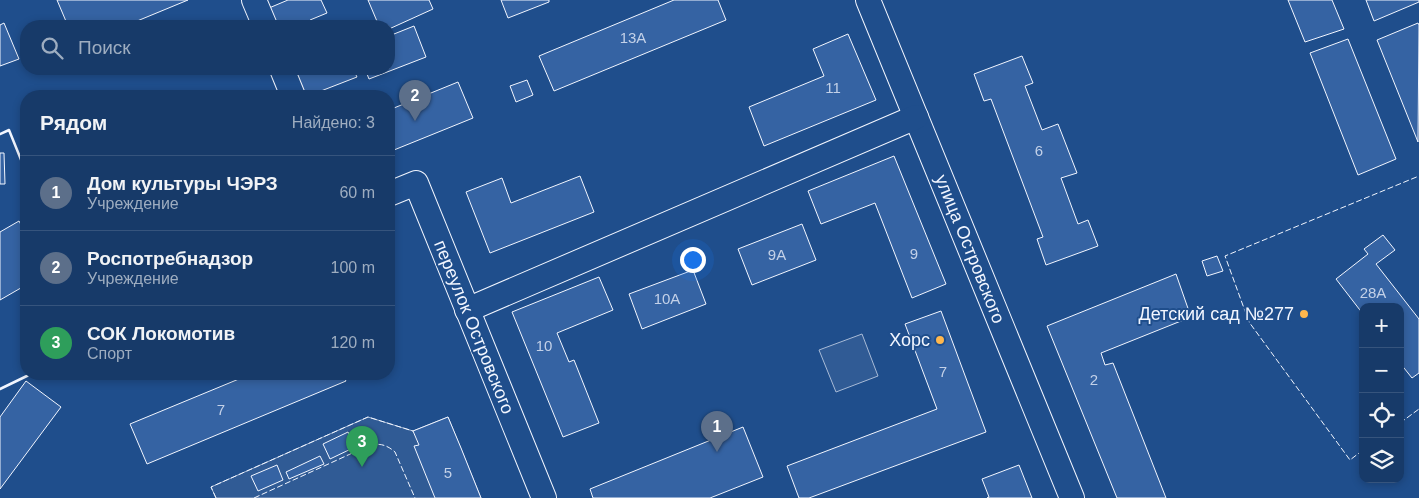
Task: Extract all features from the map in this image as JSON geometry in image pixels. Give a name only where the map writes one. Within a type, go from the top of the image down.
[{"type":"street","points":[[254,0],[262,20]]},
{"type":"street","name":"улица Островского","points":[[868,0],[1072,498]]},
{"type":"street","points":[[284,75],[291,90]]},
{"type":"street","points":[[467,310],[916,117]]},
{"type":"street","name":"переулок Островского","points":[[395,192],[416,183],[544,498]]},
{"type":"shaded area","points":[[862,334],[878,376],[836,392],[819,350]]},
{"type":"shaded area","points":[[368,417],[413,431],[448,417],[481,498],[216,498],[211,487]]},
{"type":"building","points":[[57,0],[188,0],[140,20],[65,20]]},
{"type":"building","points":[[288,0],[321,0],[327,13],[310,20],[274,20],[269,8]]},
{"type":"building","points":[[368,0],[429,0],[433,9],[395,26],[395,20],[376,20]]},
{"type":"building","points":[[501,0],[549,0],[549,2],[508,18]]},
{"type":"building","points":[[674,0],[718,0],[726,20],[554,91],[539,56]]},
{"type":"building","points":[[1288,0],[1332,0],[1344,29],[1305,42]]},
{"type":"building","points":[[1366,0],[1419,0],[1419,2],[1374,21]]},
{"type":"building","points":[[4,23],[19,59],[0,66],[0,25]]},
{"type":"building","points":[[1418,23],[1419,25],[1418,142],[1377,40]]},
{"type":"building","points":[[414,26],[426,57],[395,69],[395,34]]},
{"type":"building","points":[[848,34],[876,100],[764,146],[749,107],[824,76],[813,49]]},
{"type":"building","points":[[1348,39],[1396,159],[1358,175],[1310,53]]},
{"type":"building","points":[[1022,56],[1033,83],[1025,86],[1042,130],[1058,124],[1077,173],[1061,178],[1078,224],[1088,220],[1098,246],[1046,265],[1037,239],[1043,237],[991,99],[984,101],[974,74]]},
{"type":"building","points":[[296,75],[356,75],[357,77],[323,90],[303,90]]},
{"type":"building","points":[[367,75],[379,75],[369,79]]},
{"type":"building","points":[[527,80],[533,95],[516,102],[510,86]]},
{"type":"building","points":[[458,82],[473,118],[395,150],[395,108]]},
{"type":"building","points":[[0,153],[4,153],[5,184],[0,184]]},
{"type":"building","points":[[894,156],[946,284],[912,298],[875,203],[821,224],[808,191]]},
{"type":"building","points":[[580,176],[594,212],[490,253],[466,192],[502,178],[511,203]]},
{"type":"building","points":[[19,221],[20,223],[20,288],[0,300],[0,232]]},
{"type":"building","points":[[802,224],[816,260],[752,285],[738,249]]},
{"type":"building","points":[[1383,235],[1395,250],[1376,264],[1419,319],[1419,373],[1412,378],[1404,368],[1404,303],[1359,303],[1359,309],[1336,279],[1368,254],[1364,249]]},
{"type":"building","points":[[1217,256],[1223,271],[1207,276],[1202,261]]},
{"type":"building","points":[[693,270],[706,304],[642,329],[629,294]]},
{"type":"building","points":[[1176,274],[1191,317],[1101,353],[1105,365],[1113,363],[1166,498],[1117,498],[1047,326]]},
{"type":"building","points":[[599,277],[613,310],[557,333],[569,362],[574,360],[599,423],[563,437],[512,312]]},
{"type":"building","points":[[941,311],[986,432],[809,498],[799,498],[787,466],[937,409],[905,324]]},
{"type":"building","points":[[236,380],[346,381],[147,464],[130,424]]},
{"type":"building","points":[[26,381],[61,407],[0,489],[0,417]]},
{"type":"building","points":[[448,417],[481,498],[435,498],[414,446],[419,445],[413,431]]},
{"type":"building","points":[[743,427],[763,477],[710,498],[593,498],[590,489]]},
{"type":"building","points":[[348,432],[355,447],[330,459],[323,444]]},
{"type":"building","points":[[320,456],[324,464],[289,479],[286,472]]},
{"type":"building","points":[[277,465],[283,480],[258,491],[251,476]]},
{"type":"building","points":[[1019,465],[1032,498],[987,498],[989,497],[982,479]]},
{"type":"fence","points":[[1359,453],[1350,460],[1249,322],[1225,256],[1419,176]]},
{"type":"fence","points":[[1404,420],[1419,409]]},
{"type":"fence","points":[[216,498],[211,487],[368,417],[413,431]]},
{"type":"fence","points":[[254,498],[370,445],[377,444],[386,446],[395,452],[415,498]]},
{"type":"wall","points":[[0,134],[9,130],[20,157]]},
{"type":"wall","points":[[0,389],[20,379]]},
{"type":"place","name":"Роспотребнадзор","points":[[415,121]]},
{"type":"place","name":"Детский сад №277","points":[[1304,314]]},
{"type":"place","name":"Хорс","points":[[940,340]]},
{"type":"place","name":"Дом культуры ЧЭРЗ","points":[[717,452]]},
{"type":"place","name":"СОК Локомотив","points":[[362,467]]}]
